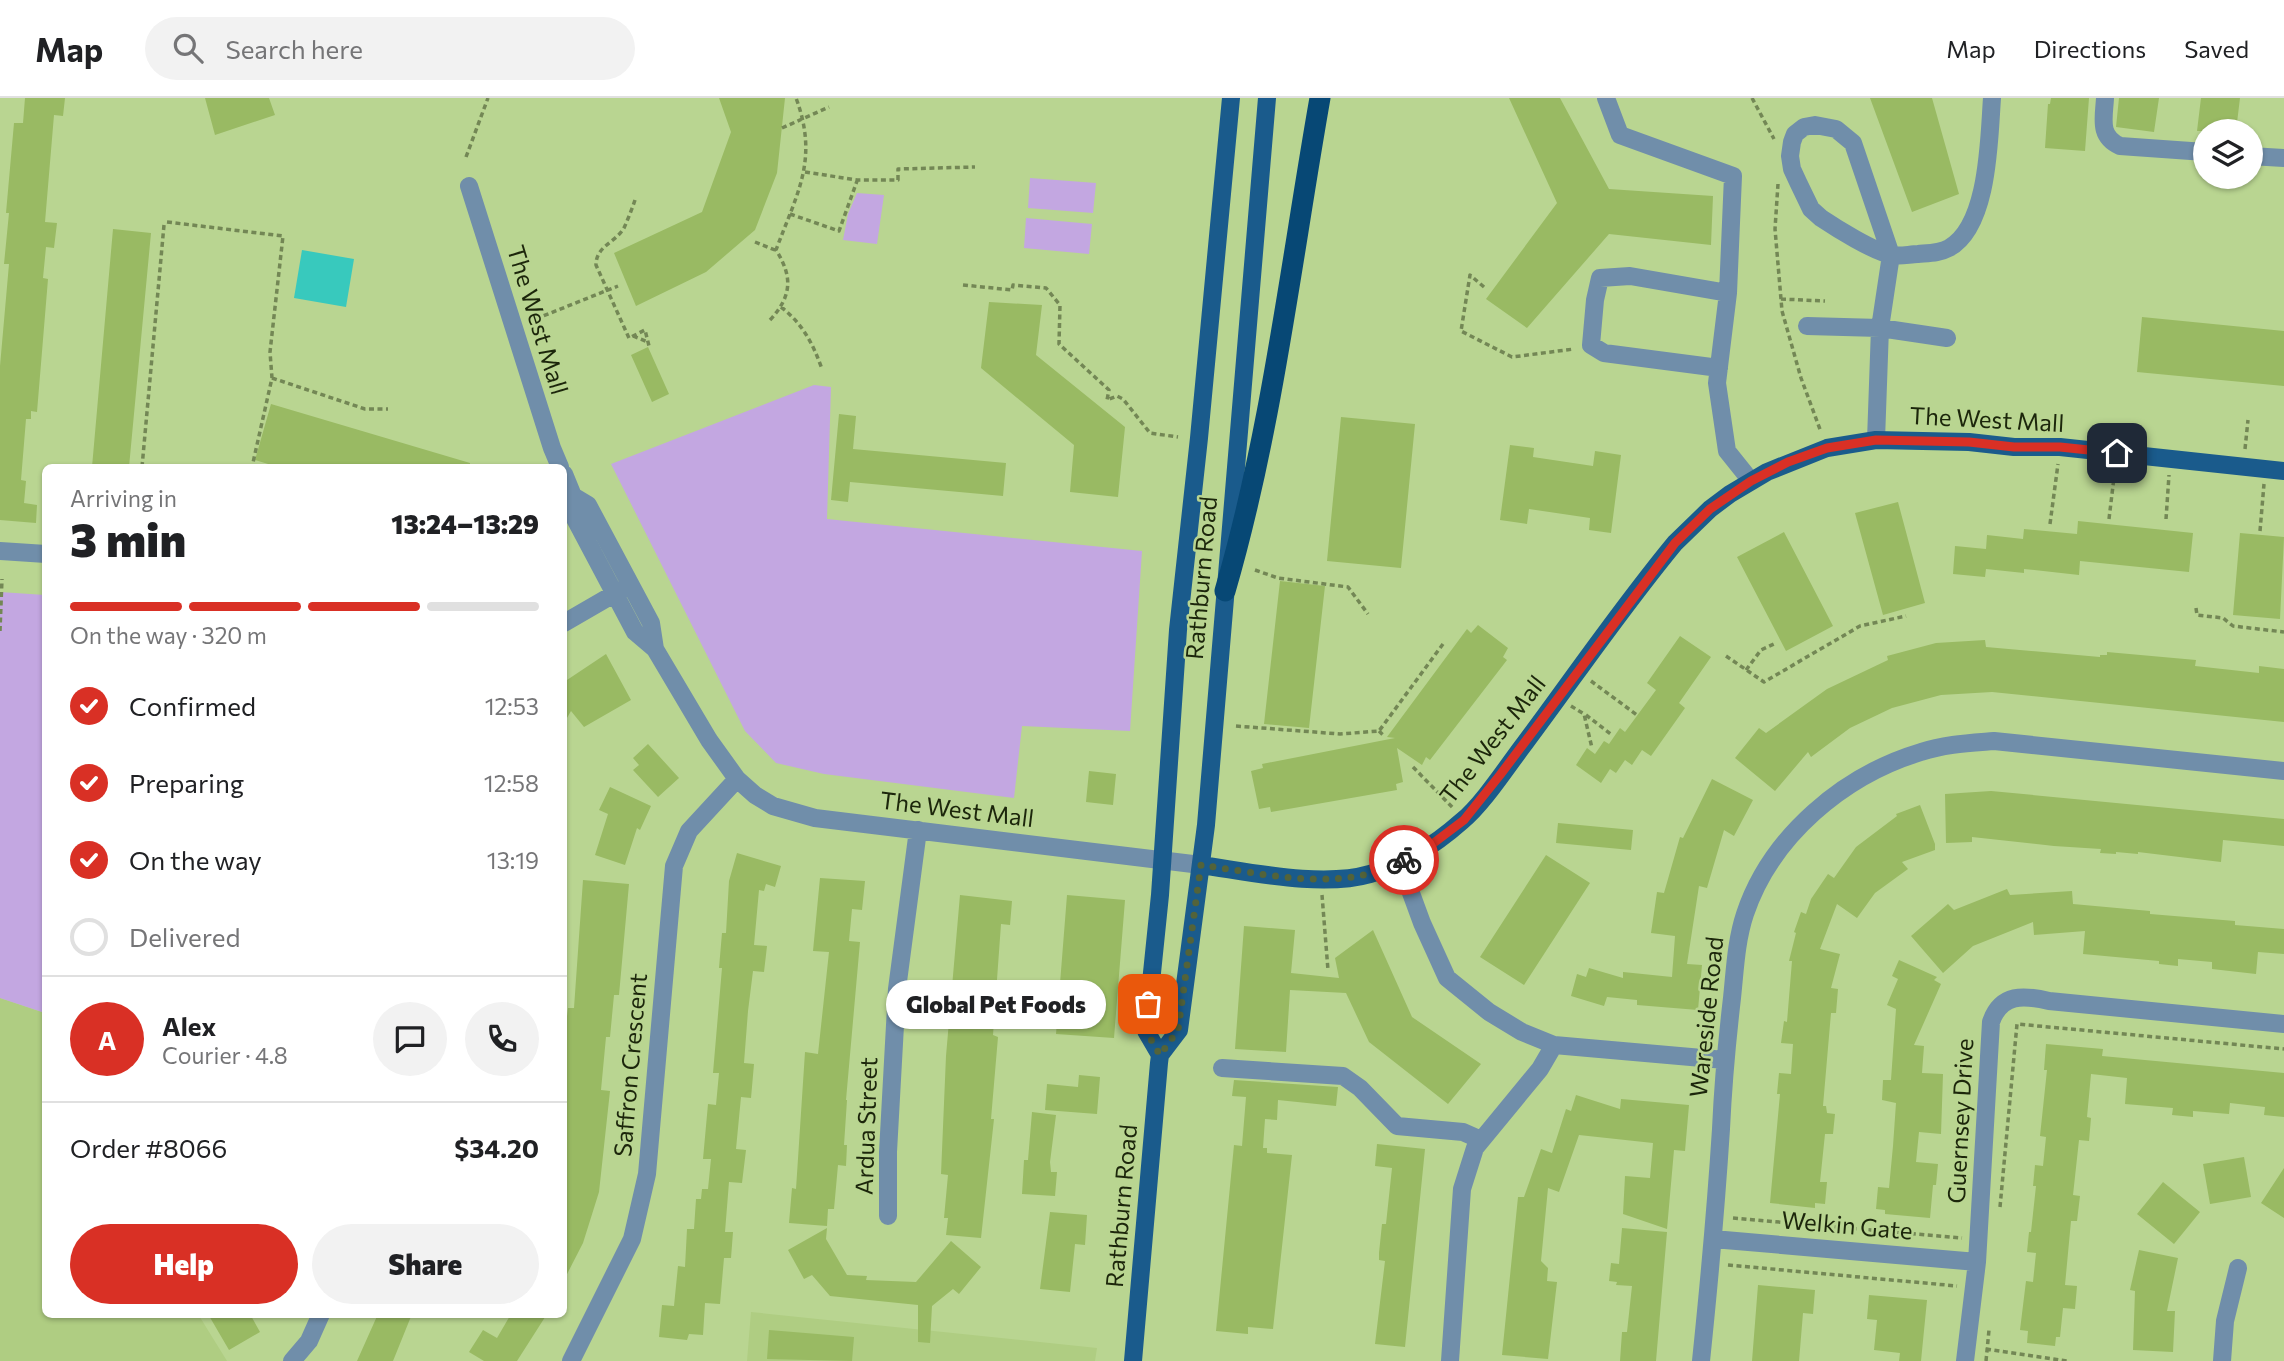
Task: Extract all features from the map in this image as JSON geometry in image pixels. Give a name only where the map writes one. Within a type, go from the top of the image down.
[{"type":"highway","points":[[1225,591],[1259,454],[1321,98]]},
{"type":"main road","name":"Rathburn Road","points":[[1160,1055],[1146,1031],[1162,860],[1178,630],[1231,98]]},
{"type":"main road","name":"Rathburn Road","points":[[1133,1361],[1160,1055],[1178,1030],[1201,865],[1267,98]]},
{"type":"main road","name":"The West Mall","points":[[1201,865],[1321,880],[1371,874],[1400,863],[1431,845],[1464,820],[1675,543],[1710,509],[1751,481],[1788,462],[1827,448],[1876,440],[2060,447],[2284,471]]},
{"type":"street","points":[[1606,98],[1620,135],[1733,176],[1728,293],[1717,383],[1727,451],[1751,481]]},
{"type":"street","points":[[1876,440],[1880,328],[1891,255],[1853,144],[1830,126],[1815,125],[1801,129],[1792,142],[1792,169],[1811,209],[1830,224],[1891,255],[1933,253],[1945,250],[1959,240],[1969,226],[1981,195],[1992,98]]},
{"type":"street","points":[[2105,98],[2103,124],[2105,136],[2110,142],[2120,146],[2193,151]]},
{"type":"street","points":[[2263,157],[2284,158]]},
{"type":"street","name":"The West Mall","points":[[469,186],[559,464]]},
{"type":"street","points":[[1719,368],[1604,353],[1591,345],[1595,300],[1600,278],[1630,276],[1728,293]]},
{"type":"street","points":[[1807,326],[1880,328],[1947,338]]},
{"type":"street","name":"The West Mall","points":[[567,481],[573,496],[573,516],[635,632],[655,649],[709,740],[737,779],[755,796],[773,806],[815,818],[1201,865]]},
{"type":"street","name":"The West Mall","points":[[573,496],[588,505],[651,623],[655,649]]},
{"type":"street","points":[[0,551],[42,554]]},
{"type":"street","points":[[567,621],[630,584]]},
{"type":"street","name":"Wareside Road","points":[[1701,1361],[1715,1217],[1725,1060],[1738,944],[1745,913],[1754,894],[1774,858],[1800,826],[1831,798],[1865,775],[1923,751],[1964,743],[1994,741],[2284,771]]},
{"type":"street","name":"Saffron Crescent","points":[[571,1361],[632,1239],[646,1174],[674,866],[689,831],[737,779]]},
{"type":"street","name":"Ardua Street","points":[[888,1216],[888,1152],[897,989],[918,830]]},
{"type":"street","points":[[1400,863],[1422,923],[1447,978],[1489,1012],[1522,1032],[1554,1045],[1725,1060]]},
{"type":"street","name":"Guernsey Drive","points":[[1966,1353],[1977,1262],[1991,1022],[1994,1014],[2011,999],[2027,996],[2049,1001],[2284,1024]]},
{"type":"street","points":[[1450,1361],[1462,1189],[1467,1167],[1481,1140],[1540,1069],[1554,1045]]},
{"type":"street","points":[[1222,1068],[1343,1076],[1360,1088],[1397,1126],[1463,1132],[1481,1140]]},
{"type":"street","name":"Welkin Gate","points":[[1713,1240],[1977,1262]]},
{"type":"street","points":[[2222,1361],[2225,1321],[2238,1268]]},
{"type":"street","points":[[292,1361],[309,1341],[319,1318]]},
{"type":"path","points":[[466,157],[488,98]]},
{"type":"path","points":[[776,250],[805,172],[803,119],[796,98]]},
{"type":"path","points":[[1752,98],[1780,149]]},
{"type":"path","points":[[782,128],[829,107]]},
{"type":"path","points":[[805,172],[857,180],[898,180],[898,169],[975,167]]},
{"type":"path","points":[[1779,176],[1775,229],[1782,311],[1801,378],[1827,448]]},
{"type":"path","points":[[790,214],[839,231],[857,180]]},
{"type":"path","points":[[634,336],[649,344],[645,330],[629,338],[596,265],[596,257],[624,228],[635,200]]},
{"type":"path","points":[[142,464],[166,224],[283,236],[270,352],[272,378],[253,464]]},
{"type":"path","points":[[755,242],[776,250],[786,267],[788,288],[781,307],[771,320]]},
{"type":"path","points":[[1484,287],[1470,275],[1461,331],[1511,357],[1591,345]]},
{"type":"path","points":[[963,285],[1012,290],[1013,285],[1046,288],[1060,305],[1059,344],[1109,390],[1107,400],[1117,396],[1124,399],[1150,433],[1178,437]]},
{"type":"path","points":[[513,328],[618,286]]},
{"type":"path","points":[[1781,299],[1825,301]]},
{"type":"path","points":[[781,307],[806,331],[822,369]]},
{"type":"path","points":[[272,378],[365,409],[388,409]]},
{"type":"path","points":[[2244,467],[2248,420]]},
{"type":"path","points":[[2050,524],[2060,447]]},
{"type":"path","points":[[2109,519],[2117,453]]},
{"type":"path","points":[[2166,519],[2171,459]]},
{"type":"path","points":[[2260,531],[2265,469]]},
{"type":"path","points":[[1255,570],[1278,578],[1348,587],[1368,614]]},
{"type":"path","points":[[0,631],[2,579]]},
{"type":"path","points":[[2196,608],[2197,615],[2223,618],[2233,626],[2284,632]]},
{"type":"path","points":[[1726,656],[1764,682],[1860,626],[1906,617]]},
{"type":"path","points":[[1746,670],[1760,650],[1776,643]]},
{"type":"path","points":[[1236,726],[1340,734],[1379,731],[1443,644]]},
{"type":"path","points":[[1578,671],[1637,715]]},
{"type":"path","points":[[1559,698],[1612,735]]},
{"type":"path","points":[[1584,714],[1592,748]]},
{"type":"path","points":[[1379,731],[1385,737]]},
{"type":"path","points":[[1413,767],[1464,820]]},
{"type":"path","points":[[1321,880],[1328,970]]},
{"type":"path","points":[[1999,1213],[2017,1024],[2284,1049]]},
{"type":"path","points":[[1715,1217],[1978,1239]]},
{"type":"path","points":[[1711,1263],[1973,1288]]},
{"type":"path","points":[[1986,1361],[1989,1322]]},
{"type":"path","points":[[1966,1353],[1987,1349],[2067,1361]]},
{"type":"shaded area","points":[[1030,178],[1096,183],[1093,213],[1028,208]]},
{"type":"shaded area","points":[[857,193],[884,195],[877,244],[843,240],[848,214]]},
{"type":"shaded area","points":[[1026,218],[1092,224],[1089,254],[1024,248]]},
{"type":"shaded area","points":[[814,385],[831,387],[827,519],[1142,551],[1130,731],[1022,726],[1014,798],[824,774],[776,763],[745,731],[611,464]]},
{"type":"shaded area","points":[[0,592],[42,595],[42,1012],[0,998]]},
{"type":"shaded area","points":[[0,998],[42,1012],[42,1318],[200,1318],[227,1361],[0,1361]]},
{"type":"shaded area","points":[[751,1312],[1097,1348],[1095,1361],[747,1361]]},
{"type":"water","points":[[302,250],[354,259],[346,307],[294,298]]},
{"type":"building","points":[[25,98],[65,98],[63,116],[54,115],[45,222],[57,223],[54,248],[46,247],[43,278],[48,279],[37,412],[31,411],[31,419],[26,419],[21,480],[26,481],[24,503],[37,505],[36,523],[0,520],[0,366],[9,264],[4,264],[9,213],[6,213],[14,123],[23,123]]},
{"type":"building","points":[[205,98],[269,98],[275,115],[215,135]]},
{"type":"building","points":[[719,98],[785,98],[777,173],[755,230],[706,272],[636,306],[614,253],[702,212],[731,132]]},
{"type":"building","points":[[1509,98],[1560,98],[1609,189],[1713,196],[1711,245],[1609,234],[1527,328],[1486,299],[1557,203]]},
{"type":"building","points":[[1870,98],[1932,98],[1959,194],[1912,212]]},
{"type":"building","points":[[2051,98],[2089,98],[2085,151],[2045,148],[2048,104]]},
{"type":"building","points":[[2119,98],[2159,98],[2154,132],[2116,127]]},
{"type":"building","points":[[2201,98],[2240,98],[2237,119],[2198,119]]},
{"type":"building","points":[[113,229],[151,233],[129,464],[92,464]]},
{"type":"building","points":[[989,302],[1042,305],[1036,355],[1125,427],[1118,497],[1070,492],[1074,445],[981,368]]},
{"type":"building","points":[[2142,317],[2284,331],[2284,386],[2137,372]]},
{"type":"building","points":[[648,347],[669,394],[652,402],[631,355]]},
{"type":"building","points":[[271,404],[470,464],[268,464],[255,460]]},
{"type":"building","points":[[839,414],[856,416],[853,449],[1006,463],[1003,496],[850,482],[848,502],[831,500]]},
{"type":"building","points":[[1341,417],[1415,424],[1401,568],[1327,561]]},
{"type":"building","points":[[1510,445],[1534,448],[1533,457],[1593,466],[1595,451],[1621,455],[1611,533],[1589,530],[1590,518],[1529,509],[1527,524],[1500,520]]},
{"type":"building","points":[[1898,502],[1925,603],[1883,615],[1855,513]]},
{"type":"building","points":[[2078,521],[2193,533],[2189,572],[2080,561],[2079,575],[2024,569],[2024,573],[1986,569],[1985,577],[1953,574],[1955,546],[1986,549],[1987,535],[2023,539],[2024,529],[2077,534]]},
{"type":"building","points":[[1784,532],[1833,626],[1786,651],[1737,557]]},
{"type":"building","points":[[2240,533],[2284,537],[2280,619],[2233,615]]},
{"type":"building","points":[[1280,581],[1325,586],[1309,728],[1264,724]]},
{"type":"building","points":[[1478,625],[1508,648],[1503,657],[1507,660],[1430,760],[1426,757],[1422,765],[1397,748],[1403,782],[1396,784],[1397,790],[1271,812],[1270,807],[1259,809],[1251,771],[1263,768],[1262,764],[1395,738],[1387,737],[1467,629],[1471,633]]},
{"type":"building","points":[[1680,636],[1711,657],[1679,703],[1685,708],[1651,756],[1642,750],[1632,765],[1625,760],[1616,773],[1610,769],[1601,783],[1576,765],[1587,748],[1595,754],[1604,741],[1609,744],[1620,728],[1625,732],[1656,690],[1647,683]]},
{"type":"building","points":[[1985,640],[1986,647],[2100,657],[2107,655],[2107,652],[2196,660],[2195,666],[2259,673],[2259,666],[2284,669],[2284,722],[1992,692],[1941,695],[1892,708],[1850,728],[1811,757],[1808,752],[1775,791],[1735,758],[1759,728],[1766,733],[1827,689],[1888,660],[1887,656],[1936,643]]},
{"type":"building","points":[[606,654],[631,700],[584,727],[571,711],[567,718],[567,680]]},
{"type":"building","points":[[648,744],[679,778],[658,797],[633,770],[639,765],[633,758]]},
{"type":"building","points":[[1089,771],[1116,774],[1113,805],[1086,802]]},
{"type":"building","points":[[1712,779],[1753,800],[1734,836],[1724,830],[1707,888],[1699,886],[1687,964],[1702,965],[1698,1010],[1637,1005],[1637,1000],[1607,997],[1604,1006],[1571,996],[1577,974],[1586,977],[1589,968],[1623,978],[1623,972],[1672,977],[1675,936],[1651,933],[1657,892],[1664,893],[1680,837],[1683,838]]},
{"type":"building","points":[[610,787],[651,806],[640,830],[637,828],[625,865],[595,855],[608,814],[599,810]]},
{"type":"building","points":[[1991,791],[2284,819],[2284,846],[2223,840],[2221,862],[2138,852],[2100,853],[2101,849],[1972,837],[1972,842],[1946,843],[1945,794]]},
{"type":"building","points":[[1920,805],[1935,850],[1902,862],[1908,869],[1875,893],[1857,918],[1837,904],[1820,949],[1840,954],[1831,988],[1838,989],[1836,1013],[1831,1013],[1823,1106],[1826,1106],[1827,1113],[1835,1114],[1833,1134],[1825,1134],[1820,1182],[1827,1182],[1825,1204],[1815,1203],[1815,1208],[1770,1203],[1780,1094],[1777,1094],[1779,1073],[1791,1074],[1793,1044],[1781,1043],[1784,1021],[1787,1022],[1792,961],[1789,961],[1801,912],[1806,914],[1811,899],[1828,874],[1834,878],[1856,847],[1897,816],[1896,814]]},
{"type":"building","points":[[1558,823],[1633,830],[1631,850],[1556,843]]},
{"type":"building","points":[[737,853],[781,866],[775,887],[766,884],[764,891],[759,890],[754,945],[767,946],[764,972],[753,971],[748,1011],[744,1063],[754,1064],[751,1098],[741,1097],[736,1149],[746,1150],[742,1183],[729,1182],[725,1232],[733,1232],[731,1258],[724,1258],[720,1304],[705,1303],[703,1335],[689,1334],[687,1340],[659,1337],[662,1305],[674,1306],[678,1266],[685,1267],[687,1229],[694,1229],[696,1199],[701,1199],[702,1189],[708,1189],[711,1159],[703,1159],[708,1104],[716,1105],[719,1073],[713,1073],[722,968],[719,968],[722,933],[726,933],[729,881]]},
{"type":"building","points":[[1546,855],[1590,883],[1524,985],[1480,957]]},
{"type":"building","points":[[820,878],[865,881],[862,910],[852,909],[849,941],[860,942],[846,1100],[846,1166],[838,1165],[834,1209],[828,1209],[827,1226],[789,1223],[792,1188],[796,1189],[805,1052],[818,1054],[829,952],[813,951]]},
{"type":"building","points":[[583,880],[629,884],[619,995],[614,995],[610,1037],[606,1037],[601,1090],[610,1091],[599,1192],[583,1243],[567,1274],[567,1016],[568,1008],[574,1008]]},
{"type":"building","points":[[2007,889],[2010,895],[2072,891],[2073,904],[2235,921],[2235,925],[2284,929],[2284,954],[2258,952],[2256,974],[2212,969],[2212,962],[2178,959],[2178,966],[2159,964],[2159,961],[2083,954],[2085,931],[2034,935],[2033,922],[1973,946],[1943,973],[1911,936],[1948,904],[1954,910]]},
{"type":"building","points":[[960,895],[1012,901],[1010,925],[1001,924],[993,1035],[998,1037],[991,1119],[994,1119],[981,1238],[946,1235],[948,1218],[944,1218],[948,1175],[941,1174],[946,1056]]},
{"type":"building","points":[[1067,895],[1125,900],[1114,1038],[1056,1034]]},
{"type":"building","points":[[1244,926],[1295,930],[1291,973],[1339,978],[1335,958],[1373,930],[1412,1017],[1481,1064],[1448,1104],[1369,1042],[1346,993],[1290,990],[1286,1052],[1235,1049]]},
{"type":"building","points":[[1899,960],[1937,977],[1934,980],[1941,984],[1914,1045],[1924,1046],[1922,1073],[1943,1074],[1941,1134],[1919,1132],[1916,1162],[1938,1164],[1930,1218],[1885,1214],[1885,1210],[1876,1209],[1878,1187],[1889,1188],[1893,1146],[1896,1103],[1882,1100],[1883,1080],[1891,1080],[1896,1009],[1887,1005],[1898,979],[1892,976]]},
{"type":"building","points":[[2046,1044],[2103,1049],[2102,1056],[2284,1073],[2284,1117],[2264,1115],[2265,1107],[2230,1103],[2229,1114],[2193,1111],[2193,1117],[2172,1115],[2173,1108],[2125,1104],[2127,1078],[2091,1074],[2087,1117],[2091,1118],[2089,1141],[2079,1140],[2073,1195],[2080,1196],[2077,1221],[2071,1221],[2065,1285],[2077,1286],[2075,1309],[2063,1308],[2060,1337],[2056,1337],[2055,1346],[2027,1343],[2028,1331],[2020,1330],[2026,1281],[2033,1282],[2036,1253],[2027,1252],[2036,1186],[2033,1186],[2035,1165],[2043,1166],[2046,1137],[2040,1136],[2047,1070],[2044,1070]]},
{"type":"building","points":[[1079,1075],[1100,1077],[1097,1114],[1045,1110],[1047,1084],[1078,1087]]},
{"type":"building","points":[[1234,1080],[1338,1087],[1336,1106],[1278,1100],[1277,1120],[1265,1119],[1263,1148],[1267,1148],[1267,1153],[1292,1155],[1273,1329],[1248,1327],[1248,1334],[1216,1331],[1234,1145],[1242,1146],[1246,1097],[1232,1096]]},
{"type":"building","points":[[1576,1095],[1620,1109],[1621,1099],[1689,1105],[1685,1151],[1674,1150],[1667,1229],[1623,1214],[1625,1176],[1650,1178],[1653,1143],[1579,1135],[1559,1192],[1548,1188],[1541,1261],[1548,1268],[1547,1281],[1557,1282],[1548,1359],[1502,1355],[1518,1197],[1524,1197],[1541,1149],[1552,1153],[1566,1109],[1571,1111]]},
{"type":"building","points":[[1032,1112],[1056,1115],[1050,1162],[1051,1172],[1057,1172],[1055,1196],[1022,1194],[1024,1160],[1028,1160]]},
{"type":"building","points":[[1377,1144],[1425,1149],[1405,1347],[1375,1344],[1385,1261],[1379,1260],[1379,1253],[1382,1224],[1386,1224],[1392,1168],[1375,1166]]},
{"type":"building","points":[[2244,1157],[2251,1197],[2210,1204],[2203,1164]]},
{"type":"building","points":[[2284,1168],[2284,1218],[2261,1203]]},
{"type":"building","points":[[2163,1182],[2200,1212],[2174,1244],[2137,1214]]},
{"type":"building","points":[[1050,1212],[1087,1215],[1085,1245],[1075,1244],[1070,1292],[1040,1289]]},
{"type":"building","points":[[827,1228],[826,1239],[847,1275],[867,1276],[866,1280],[916,1282],[951,1241],[981,1267],[959,1294],[953,1289],[932,1306],[930,1343],[918,1342],[918,1305],[830,1296],[812,1275],[804,1279],[788,1250]]},
{"type":"building","points":[[1622,1228],[1667,1232],[1656,1361],[1620,1361],[1622,1332],[1627,1332],[1632,1286],[1616,1285],[1617,1282],[1609,1281],[1611,1263],[1619,1264]]},
{"type":"building","points":[[2139,1250],[2178,1258],[2167,1311],[2175,1311],[2173,1352],[2133,1350],[2135,1291],[2130,1290]]},
{"type":"building","points":[[1758,1285],[1815,1290],[1813,1314],[1803,1313],[1799,1361],[1752,1361]]},
{"type":"building","points":[[1869,1295],[1927,1300],[1921,1361],[1899,1361],[1900,1353],[1874,1350],[1877,1320],[1867,1319]]},
{"type":"building","points":[[210,1318],[252,1318],[260,1332],[229,1350]]},
{"type":"building","points":[[376,1318],[410,1318],[393,1361],[357,1361]]},
{"type":"building","points":[[509,1318],[544,1318],[517,1361],[484,1361],[469,1352],[483,1330],[497,1338]]},
{"type":"building","points":[[769,1330],[854,1337],[852,1361],[767,1359]]},
{"type":"way so far","points":[[1148,1004],[1146,1031],[1160,1055],[1178,1030],[1201,865],[1321,880],[1371,874],[1404,860]]},
{"type":"place","name":"Global Pet Foods","points":[[1148,1004]]},
{"type":"route","points":[[1404,860],[1431,845],[1464,820],[1675,543],[1710,509],[1751,481],[1788,462],[1827,448],[1876,440],[1969,442],[2117,453]]}]
